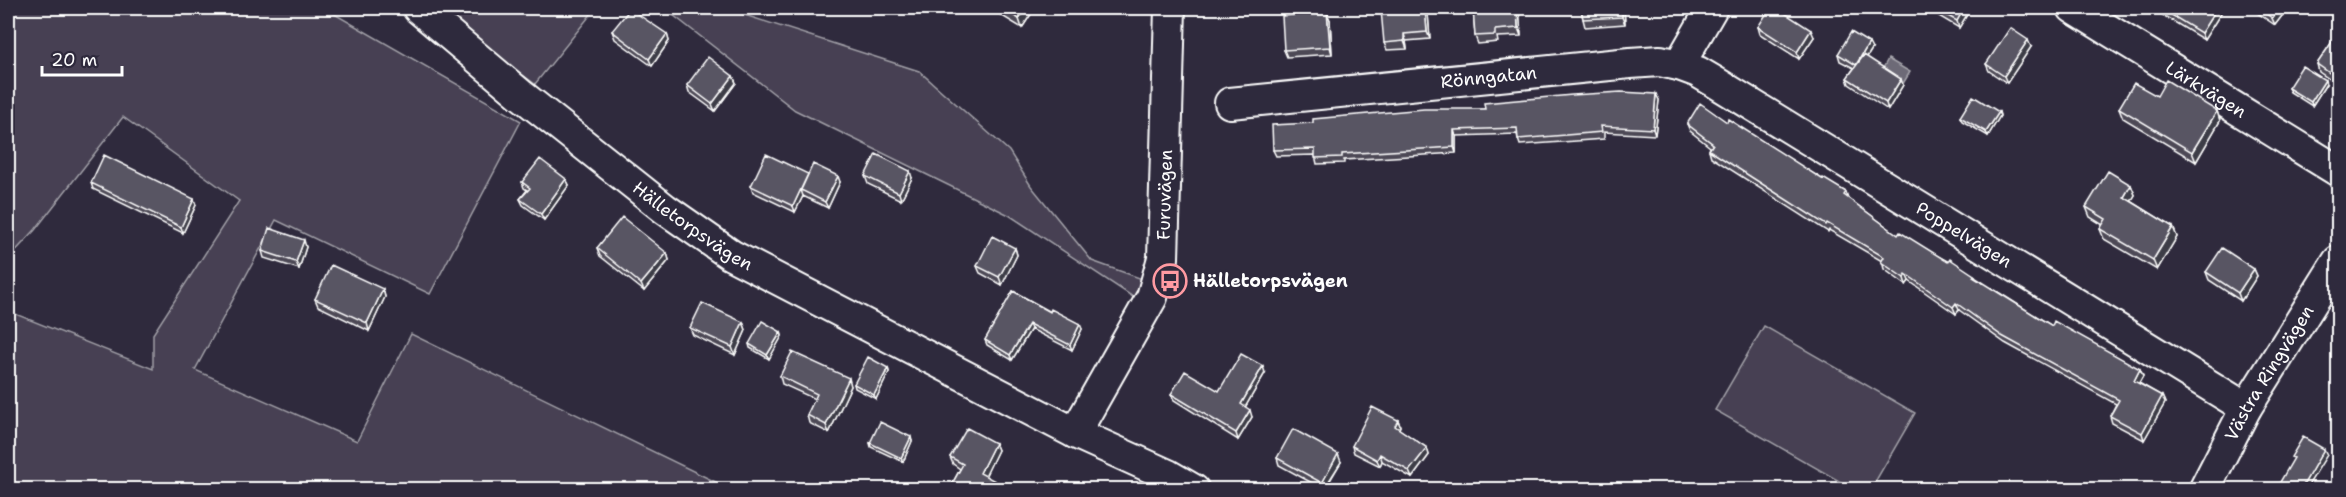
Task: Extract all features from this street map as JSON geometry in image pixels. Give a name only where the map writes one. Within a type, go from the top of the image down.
[{"type":"street","name":"Hälletorpsvägen","points":[[418,8],[520,94],[665,209],[730,255],[1076,433],[1194,489]]},
{"type":"street","name":"Furuvägen","points":[[1076,433],[1152,297],[1163,258],[1170,8]]},
{"type":"street","points":[[1679,66],[1712,8]]},
{"type":"street","name":"Lärkvägen","points":[[2073,8],[2338,171]]},
{"type":"street","name":"Rönngatan","points":[[1230,103],[1630,63],[1660,61],[1679,66]]},
{"type":"street","name":"Poppelvägen","points":[[1679,66],[1698,72],[1715,82],[2246,408]]},
{"type":"street","name":"Västra Ringvägen","points":[[2204,489],[2246,408],[2338,261]]},
{"type":"shaded area","points":[[8,8],[324,8],[521,121],[430,294],[276,220],[195,370],[357,441],[411,334],[730,489],[8,489],[8,311],[153,369],[153,334],[239,201],[123,117],[35,230],[8,259]]},
{"type":"shaded area","points":[[432,8],[596,8],[535,84]]},
{"type":"shaded area","points":[[664,8],[723,8],[919,71],[1009,151],[1031,186],[1092,261],[1148,281],[1133,297],[1009,215],[795,110]]},
{"type":"shaded area","points":[[1888,59],[1910,72],[1901,87],[1880,74]]},
{"type":"shaded area","points":[[1764,326],[1915,413],[1871,489],[1853,489],[1715,410]]},
{"type":"building","points":[[1001,8],[1025,8],[1019,19]]},
{"type":"building","points":[[1425,8],[1427,32],[1404,34],[1404,41],[1384,43],[1381,10]]},
{"type":"building","points":[[1473,8],[1517,8],[1518,28],[1495,30],[1495,35],[1475,36]]},
{"type":"building","points":[[1581,8],[1622,8],[1622,17],[1583,19]]},
{"type":"building","points":[[1770,8],[1777,8],[1811,30],[1797,52],[1758,27]]},
{"type":"building","points":[[1933,8],[1964,8],[1957,21]]},
{"type":"building","points":[[2160,8],[2217,8],[2201,33]]},
{"type":"building","points":[[2258,8],[2280,8],[2272,18]]},
{"type":"building","points":[[630,9],[667,34],[649,59],[612,31]]},
{"type":"building","points":[[1327,12],[1330,47],[1284,50],[1282,16]]},
{"type":"building","points":[[2010,28],[2028,40],[2004,76],[1986,64]]},
{"type":"building","points":[[1851,32],[1869,43],[1856,65],[1838,54]]},
{"type":"building","points":[[2338,33],[2338,79],[2317,64]]},
{"type":"building","points":[[1864,55],[1901,79],[1886,103],[1847,78]]},
{"type":"building","points":[[708,57],[733,76],[712,104],[687,85]]},
{"type":"building","points":[[2302,66],[2325,80],[2311,102],[2288,88]]},
{"type":"building","points":[[2166,80],[2217,111],[2192,152],[2119,108],[2134,83],[2157,96]]},
{"type":"building","points":[[1621,92],[1656,94],[1653,129],[1601,126],[1602,132],[1518,139],[1517,128],[1454,130],[1454,147],[1342,154],[1342,157],[1315,158],[1315,149],[1273,150],[1272,125],[1313,123],[1313,119],[1424,109],[1485,109],[1484,103]]},
{"type":"building","points":[[1973,96],[1999,112],[1986,132],[1960,117]]},
{"type":"building","points":[[1700,103],[1727,122],[1728,119],[1846,192],[1844,195],[1898,235],[1900,232],[1948,262],[1950,259],[1974,275],[1973,277],[2052,326],[2054,321],[2140,369],[2134,381],[2162,396],[2142,433],[2110,416],[2119,400],[2002,336],[1956,303],[1953,307],[1906,274],[1904,278],[1881,262],[1884,257],[1827,223],[1826,225],[1709,150],[1713,144],[1687,124]]},
{"type":"building","points":[[766,154],[808,174],[793,206],[751,186]]},
{"type":"building","points":[[876,154],[910,171],[899,193],[865,176]]},
{"type":"building","points":[[104,155],[194,199],[181,227],[91,183]]},
{"type":"building","points":[[540,159],[566,179],[541,214],[520,199],[530,188],[522,182]]},
{"type":"building","points":[[813,164],[838,176],[825,202],[801,190]]},
{"type":"building","points":[[2108,171],[2131,185],[2124,197],[2173,227],[2153,260],[2100,229],[2106,219],[2086,207]]},
{"type":"building","points":[[622,217],[667,253],[641,284],[597,248]]},
{"type":"building","points":[[269,228],[304,240],[296,262],[262,251]]},
{"type":"building","points":[[992,236],[1015,248],[999,277],[977,266]]},
{"type":"building","points":[[2222,248],[2254,269],[2238,293],[2206,272]]},
{"type":"building","points":[[331,265],[383,289],[367,323],[315,299]]},
{"type":"building","points":[[1013,291],[1050,312],[1051,309],[1080,324],[1070,345],[1029,324],[1010,355],[985,340]]},
{"type":"building","points":[[702,303],[743,322],[732,347],[690,328]]},
{"type":"building","points":[[762,321],[781,332],[767,355],[749,344]]},
{"type":"building","points":[[792,352],[849,378],[826,425],[807,415],[817,394],[780,376]]},
{"type":"building","points":[[1241,354],[1263,366],[1241,404],[1250,410],[1236,433],[1171,394],[1185,371],[1219,391]]},
{"type":"building","points":[[868,357],[888,368],[874,395],[854,384]]},
{"type":"building","points":[[1372,407],[1398,420],[1395,426],[1427,448],[1409,471],[1380,454],[1377,460],[1352,446]]},
{"type":"building","points":[[880,422],[911,437],[901,458],[870,443]]},
{"type":"building","points":[[967,428],[995,443],[980,473],[995,481],[991,489],[958,489],[951,486],[963,464],[950,457]]},
{"type":"building","points":[[1293,429],[1338,454],[1322,483],[1277,458]]},
{"type":"building","points":[[2303,437],[2324,449],[2301,489],[2276,489]]},
{"type":"building","points":[[1478,484],[1487,489],[1475,489]]},
{"type":"place","name":"Hälletorpsvägen","points":[[1170,281]]}]
